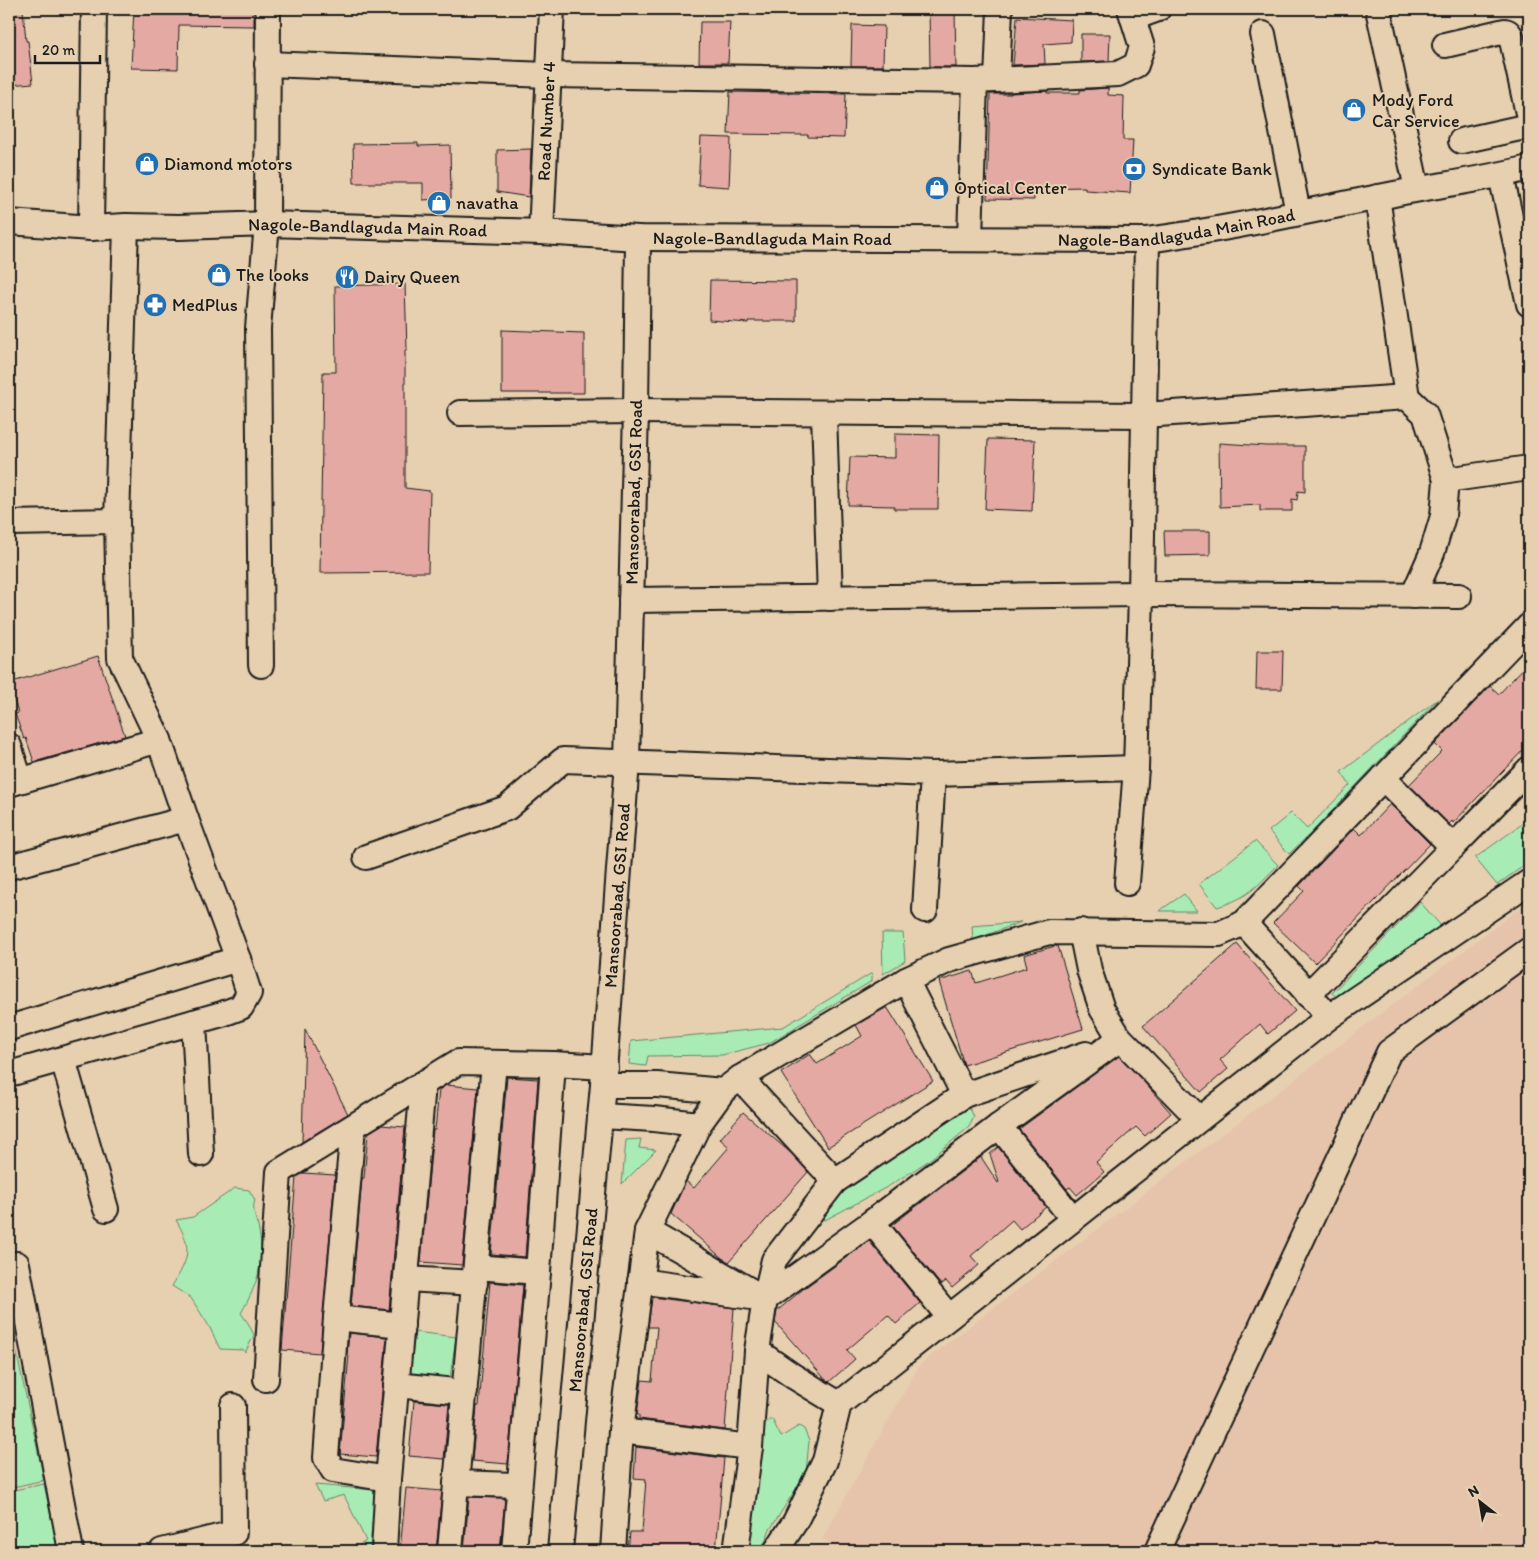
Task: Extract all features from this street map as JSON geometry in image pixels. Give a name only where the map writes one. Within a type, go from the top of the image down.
[{"type":"street","points":[[91,228],[94,9]]},
{"type":"street","points":[[261,665],[258,328],[267,224],[268,9]]},
{"type":"street","name":"Road Number 4","points":[[541,232],[552,9]]},
{"type":"street","points":[[970,238],[986,80],[1000,9]]},
{"type":"street","points":[[268,64],[548,75],[986,80],[1118,74],[1136,65],[1142,47],[1131,13],[1158,9]]},
{"type":"street","points":[[1378,9],[1417,189]]},
{"type":"street","points":[[1445,45],[1505,31],[1508,32],[1511,36],[1529,118]]},
{"type":"street","points":[[1263,34],[1298,213]]},
{"type":"street","points":[[1461,141],[1529,126]]},
{"type":"street","name":"Nagole-Bandlaguda Main Road","points":[[9,222],[91,228],[267,224],[541,232],[638,238],[1147,240],[1205,232],[1529,168]]},
{"type":"street","points":[[1501,175],[1529,304]]},
{"type":"street","points":[[1377,197],[1407,397],[1425,414],[1446,480],[1443,516],[1432,553],[1413,596]]},
{"type":"street","points":[[9,1074],[222,1014],[241,1007],[249,993],[159,740],[120,658],[117,521],[126,226]]},
{"type":"street","name":"Mansoorabad, GSI Road","points":[[560,1551],[604,1076],[627,762],[636,411],[638,238]]},
{"type":"street","points":[[1127,883],[1136,768],[1147,240]]},
{"type":"street","points":[[460,413],[636,411],[1144,415],[1407,397]]},
{"type":"street","points":[[824,413],[830,598]]},
{"type":"street","points":[[1446,480],[1529,468]]},
{"type":"street","points":[[9,523],[117,521]]},
{"type":"street","points":[[631,600],[1141,594],[1459,596]]},
{"type":"street","points":[[613,1551],[621,1431],[647,1231],[699,1124],[731,1085],[906,980],[949,960],[1049,932],[1219,934],[1244,923],[1383,778],[1527,634]]},
{"type":"street","points":[[9,746],[14,782],[159,740]]},
{"type":"street","points":[[366,857],[507,808],[563,760],[933,774],[1136,768]]},
{"type":"street","points":[[1308,995],[1529,769]]},
{"type":"street","points":[[925,910],[933,774]]},
{"type":"street","points":[[1383,778],[1453,847]]},
{"type":"street","points":[[9,868],[186,819]]},
{"type":"street","points":[[776,1551],[795,1522],[825,1461],[839,1404],[1329,1017],[1529,882]]},
{"type":"street","points":[[1244,923],[1329,1017]]},
{"type":"street","points":[[1081,931],[1089,970],[1114,1042],[1198,1119]]},
{"type":"street","points":[[1161,1549],[1389,1052],[1529,950]]},
{"type":"street","points":[[9,1028],[238,959]]},
{"type":"street","points":[[906,980],[964,1095]]},
{"type":"street","points":[[194,1022],[201,1154]]},
{"type":"street","points":[[736,1551],[750,1447],[757,1351],[765,1299],[774,1260],[835,1181],[964,1095],[1114,1042]]},
{"type":"street","points":[[640,1281],[765,1299],[1114,1042]]},
{"type":"street","points":[[63,1059],[106,1209]]},
{"type":"street","points":[[266,1379],[279,1172],[458,1062],[553,1064],[656,1086],[731,1085],[835,1181]]},
{"type":"street","points":[[450,1551],[494,1063]]},
{"type":"street","points":[[514,1551],[538,1272],[553,1064]]},
{"type":"street","points":[[384,1551],[388,1480],[423,1085]]},
{"type":"street","points":[[600,1116],[699,1124]]},
{"type":"street","points":[[999,1126],[1073,1219]]},
{"type":"street","points":[[353,1127],[326,1458],[333,1470],[388,1480]]},
{"type":"street","points":[[872,1222],[949,1317]]},
{"type":"street","points":[[647,1231],[765,1299]]},
{"type":"street","points":[[17,1264],[71,1551]]},
{"type":"street","points":[[406,1279],[538,1272]]},
{"type":"street","points":[[336,1318],[402,1325]]},
{"type":"street","points":[[757,1351],[792,1376],[839,1404]]},
{"type":"street","points":[[396,1385],[465,1392]]},
{"type":"street","points":[[162,1551],[234,1533],[233,1406]]},
{"type":"street","points":[[621,1431],[750,1447]]},
{"type":"street","points":[[456,1483],[520,1485]]},
{"type":"shaded area","points":[[1529,901],[1529,1551],[844,1551],[822,1539],[920,1364]]},
{"type":"green space","points":[[1438,699],[1289,854],[1269,831],[1291,813],[1307,829],[1350,785],[1341,772]]},
{"type":"green space","points":[[1529,819],[1529,862],[1497,885],[1475,858]]},
{"type":"green space","points":[[1255,841],[1278,865],[1244,896],[1217,907],[1199,884]]},
{"type":"green space","points":[[1184,894],[1197,911],[1159,911]]},
{"type":"green space","points":[[1420,902],[1443,928],[1339,1000],[1332,993]]},
{"type":"green space","points":[[1021,922],[973,940],[972,926]]},
{"type":"green space","points":[[882,933],[903,933],[905,961],[883,974]]},
{"type":"green space","points":[[872,973],[872,981],[769,1043],[722,1055],[648,1056],[646,1066],[629,1064],[631,1041],[783,1027]]},
{"type":"green space","points":[[970,1109],[974,1117],[969,1127],[928,1161],[889,1186],[825,1220],[813,1215],[817,1203],[953,1110]]},
{"type":"green space","points":[[641,1139],[639,1148],[656,1150],[622,1184],[626,1140]]},
{"type":"green space","points":[[235,1188],[249,1190],[255,1200],[254,1212],[261,1243],[258,1274],[241,1313],[254,1335],[245,1353],[244,1350],[220,1349],[209,1326],[191,1298],[172,1286],[182,1268],[187,1253],[185,1238],[176,1220],[193,1217]]},
{"type":"green space","points":[[9,1317],[44,1480],[9,1488]]},
{"type":"green space","points":[[415,1332],[456,1337],[450,1378],[410,1374]]},
{"type":"green space","points":[[772,1419],[781,1437],[799,1426],[804,1429],[809,1441],[806,1473],[758,1551],[739,1551],[746,1433]]},
{"type":"green space","points":[[44,1484],[58,1550],[9,1551],[9,1491]]},
{"type":"green space","points":[[315,1485],[375,1490],[370,1551],[350,1551],[366,1541],[344,1495],[323,1501]]},
{"type":"building","points":[[9,9],[23,9],[33,83],[9,85]]},
{"type":"building","points":[[134,9],[254,9],[254,26],[179,25],[178,69],[131,68]]},
{"type":"building","points":[[929,9],[955,9],[956,67],[930,67]]},
{"type":"building","points":[[1017,17],[1072,20],[1071,42],[1044,44],[1045,64],[1013,65]]},
{"type":"building","points":[[700,22],[730,22],[728,63],[699,63]]},
{"type":"building","points":[[852,25],[884,26],[883,66],[851,66]]},
{"type":"building","points":[[1081,34],[1110,34],[1109,61],[1081,62]]},
{"type":"building","points":[[1108,88],[1108,95],[1124,96],[1123,140],[1133,140],[1130,193],[1085,190],[1085,187],[1034,188],[1034,200],[987,199],[990,94],[1047,91],[1047,93],[1080,93],[1080,90]]},
{"type":"building","points":[[730,92],[846,94],[844,138],[808,137],[808,135],[728,134]]},
{"type":"building","points":[[701,137],[731,138],[729,187],[698,185]]},
{"type":"building","points":[[418,143],[418,146],[450,145],[451,198],[423,200],[423,183],[354,183],[353,144]]},
{"type":"building","points":[[531,149],[529,197],[497,192],[497,150]]},
{"type":"building","points":[[710,280],[796,281],[796,321],[748,321],[748,323],[709,320]]},
{"type":"building","points":[[405,284],[407,350],[405,350],[405,488],[430,491],[428,572],[320,573],[323,372],[336,372],[335,286]]},
{"type":"building","points":[[502,330],[584,333],[584,393],[502,393]]},
{"type":"building","points":[[895,434],[939,435],[938,509],[894,509],[894,506],[848,505],[850,457],[895,458]]},
{"type":"building","points":[[988,439],[1035,440],[1032,511],[985,509]]},
{"type":"building","points":[[1219,443],[1305,446],[1305,492],[1298,491],[1297,500],[1292,499],[1292,511],[1260,511],[1260,505],[1220,507]]},
{"type":"building","points":[[1164,531],[1210,531],[1210,555],[1165,556]]},
{"type":"building","points":[[1257,651],[1283,651],[1282,689],[1256,689]]},
{"type":"building","points":[[98,656],[125,736],[34,762],[15,714],[18,713],[9,683]]},
{"type":"building","points":[[1529,662],[1529,744],[1453,823],[1452,821],[1449,824],[1409,785],[1442,751],[1435,744],[1490,686],[1499,694]]},
{"type":"building","points":[[1390,804],[1430,844],[1315,963],[1273,923],[1304,891],[1299,886],[1354,828],[1361,835]]},
{"type":"building","points":[[1237,944],[1295,1011],[1268,1034],[1260,1024],[1220,1060],[1228,1069],[1201,1092],[1143,1026]]},
{"type":"building","points":[[1058,946],[1083,1029],[964,1065],[939,981],[972,971],[976,983],[1027,967],[1024,955]]},
{"type":"building","points":[[887,1007],[933,1081],[828,1147],[781,1073],[810,1054],[817,1064],[862,1036],[856,1025]]},
{"type":"building","points":[[305,1029],[348,1114],[302,1142]]},
{"type":"building","points":[[1119,1056],[1171,1113],[1145,1136],[1136,1127],[1096,1162],[1104,1172],[1077,1195],[1070,1187],[1067,1189],[1019,1129]]},
{"type":"building","points":[[507,1077],[538,1079],[525,1257],[491,1254]]},
{"type":"building","points":[[446,1085],[478,1088],[462,1265],[421,1262],[433,1130],[435,1130],[439,1090]]},
{"type":"building","points":[[743,1112],[792,1154],[808,1172],[729,1262],[671,1214],[686,1181],[694,1188],[729,1147],[720,1139]]},
{"type":"building","points":[[381,1125],[405,1127],[389,1310],[351,1306],[362,1178],[364,1178],[368,1133]]},
{"type":"building","points":[[998,1147],[1046,1207],[1020,1229],[1012,1220],[971,1256],[979,1265],[952,1288],[946,1281],[941,1285],[892,1225],[981,1157],[998,1183],[990,1154]]},
{"type":"building","points":[[304,1173],[335,1175],[320,1353],[282,1350],[296,1177]]},
{"type":"building","points":[[869,1241],[920,1303],[896,1324],[888,1315],[847,1350],[855,1359],[829,1382],[775,1322],[777,1311],[803,1289]]},
{"type":"building","points":[[490,1282],[523,1285],[508,1464],[472,1461]]},
{"type":"building","points":[[652,1297],[734,1308],[725,1430],[639,1419],[637,1414],[642,1380],[652,1381],[657,1327],[648,1327]]},
{"type":"building","points":[[349,1333],[387,1337],[376,1457],[340,1454],[349,1355],[347,1355]]},
{"type":"building","points":[[414,1401],[449,1404],[444,1459],[409,1456]]},
{"type":"building","points":[[636,1447],[724,1458],[716,1551],[628,1551],[630,1532],[642,1532],[646,1479],[634,1478]]},
{"type":"building","points":[[406,1488],[442,1491],[436,1551],[400,1551]]},
{"type":"building","points":[[469,1497],[505,1498],[500,1551],[464,1551]]},
{"type":"place","name":"Mody Ford Car Service","points":[[1354,110]]},
{"type":"place","name":"Diamond motors","points":[[147,164]]},
{"type":"place","name":"Syndicate Bank","points":[[1134,169]]},
{"type":"place","name":"Optical Center","points":[[937,188]]},
{"type":"place","name":"navatha","points":[[439,203]]},
{"type":"place","name":"The looks","points":[[219,275]]},
{"type":"place","name":"Dairy Queen","points":[[347,277]]},
{"type":"place","name":"MedPlus","points":[[155,305]]}]
